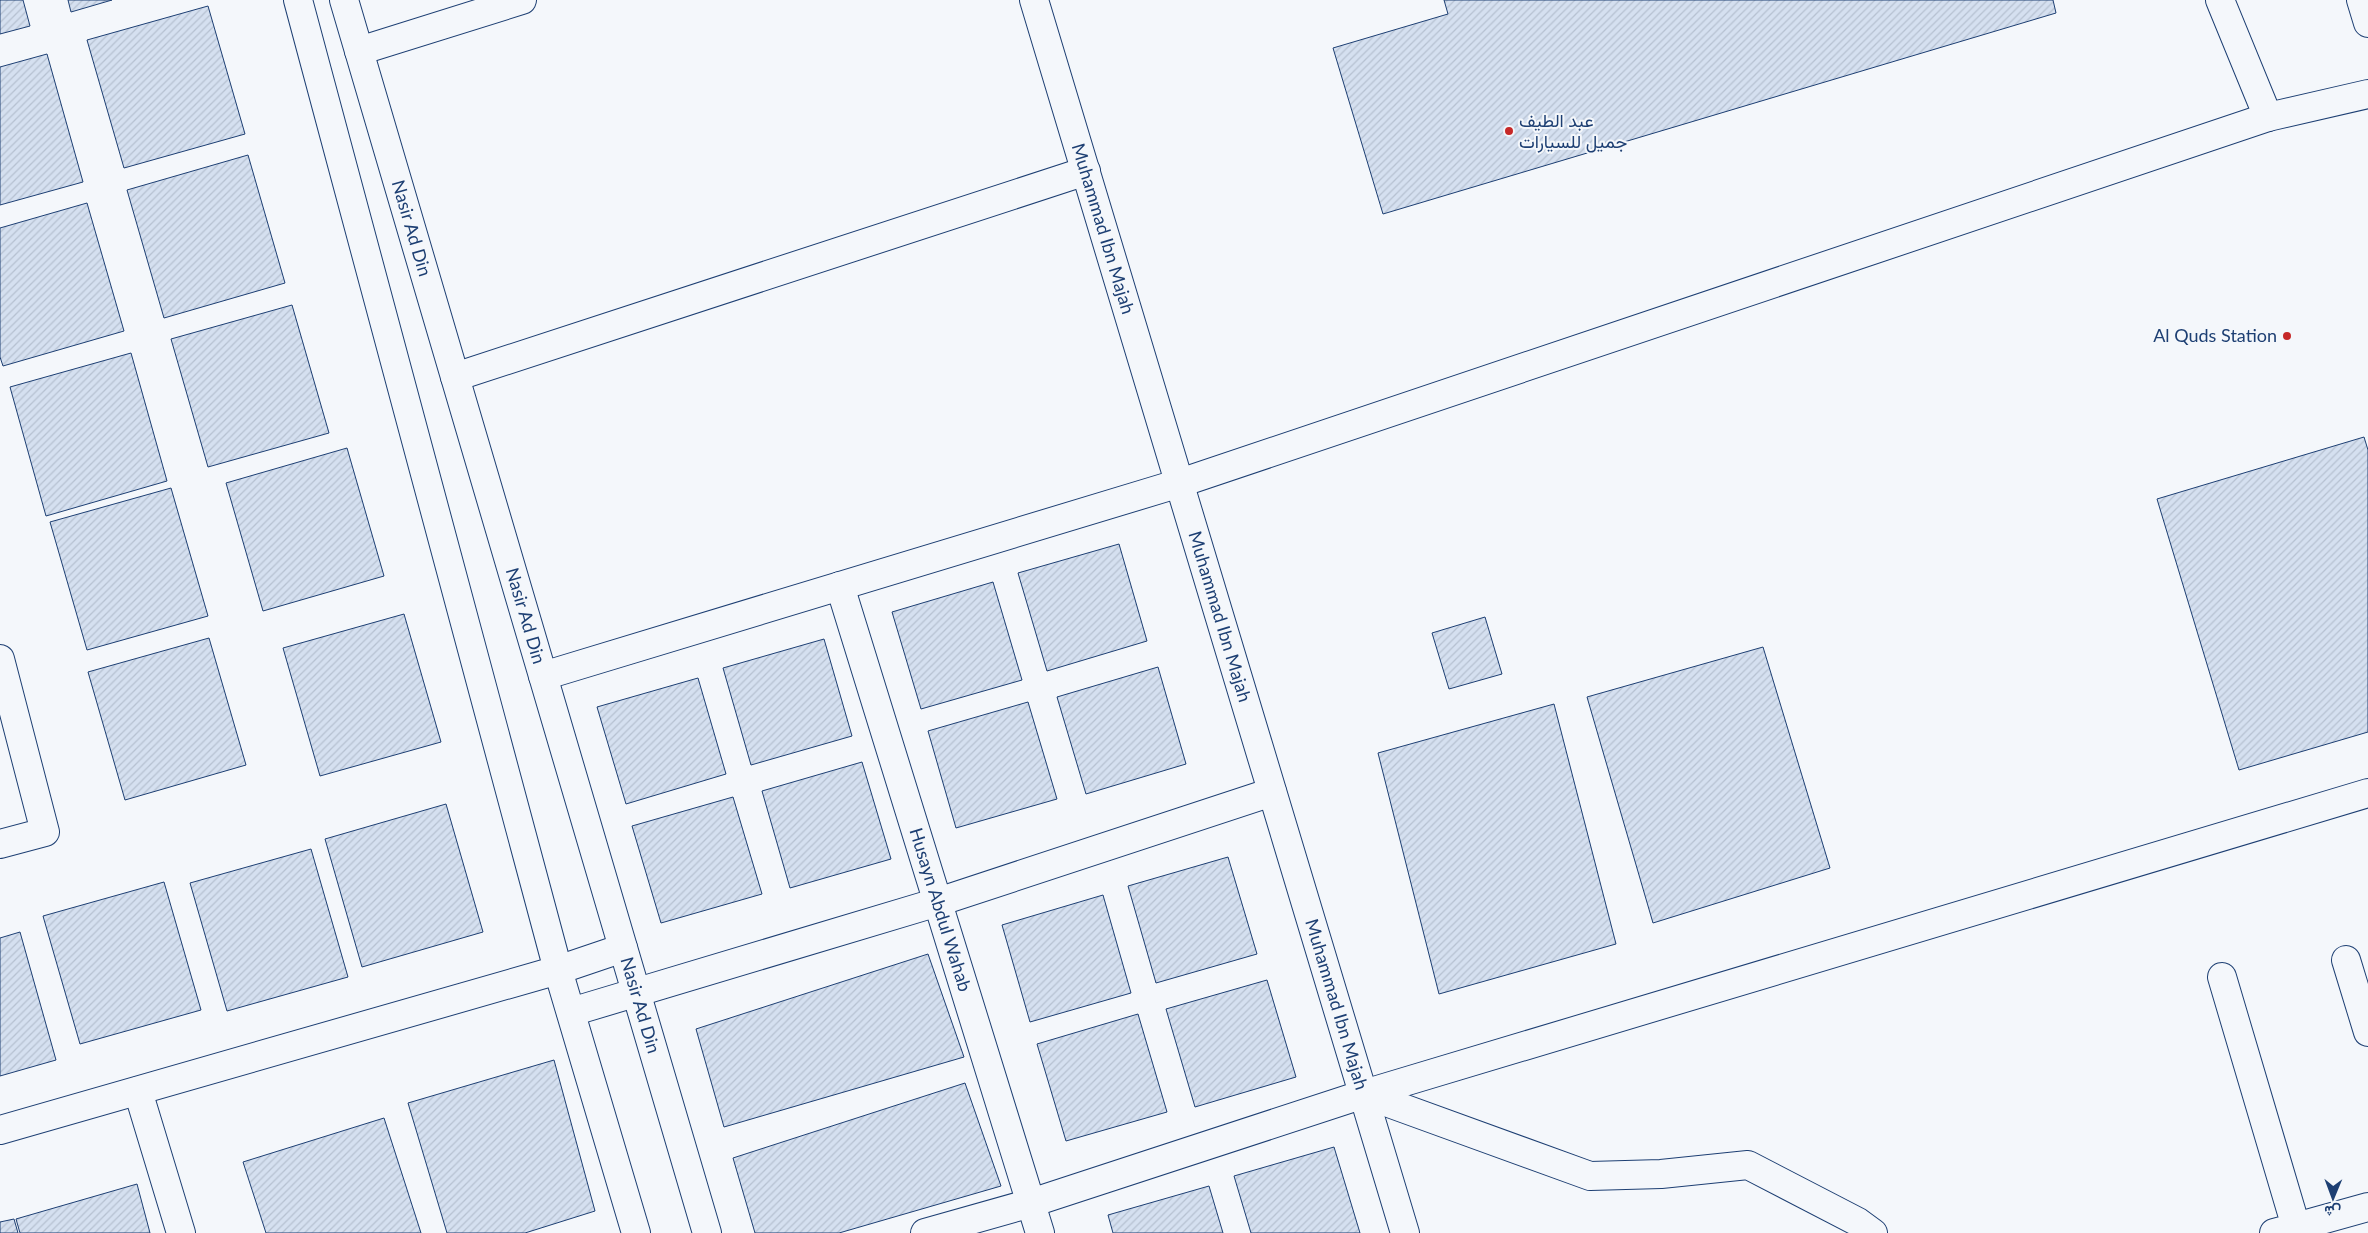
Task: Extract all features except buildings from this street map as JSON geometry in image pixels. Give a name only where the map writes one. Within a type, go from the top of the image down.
[{"type":"street","points":[[298,0],[558,970],[636,1233]]},
{"type":"street","name":"Nasir Ad Din","points":[[344,0],[707,1233]]},
{"type":"street","points":[[359,51],[522,0]]},
{"type":"street","name":"Muhammad Ibn Majah","points":[[1034,0],[1405,1233]]},
{"type":"street","points":[[2220,0],[2268,117]]},
{"type":"street","points":[[2361,0],[2368,23]]},
{"type":"street","points":[[544,676],[1180,483],[2268,117],[2368,94]]},
{"type":"street","points":[[455,377],[1086,171]]},
{"type":"street","name":"Husayn Abdul Wahab","points":[[840,586],[1040,1233]]},
{"type":"street","points":[[0,659],[45,832],[0,844]]},
{"type":"street","points":[[571,1012],[938,902],[1272,792]]},
{"type":"street","points":[[925,1233],[1031,1203],[1364,1094],[2368,793]]},
{"type":"street","points":[[0,1130],[558,970],[623,948]]},
{"type":"street","points":[[2346,960],[2368,1032]]},
{"type":"street","points":[[2222,977],[2285,1230],[2368,1207]]},
{"type":"street","points":[[138,1091],[181,1233]]},
{"type":"street","points":[[1364,1094],[1590,1176],[1661,1174],[1748,1165],[1858,1222],[1873,1233]]},
{"type":"place","name":"عبد الطيف جميل للسيارات","points":[[1509,131]]},
{"type":"place","name":"Al Quds Station","points":[[2287,336]]}]
